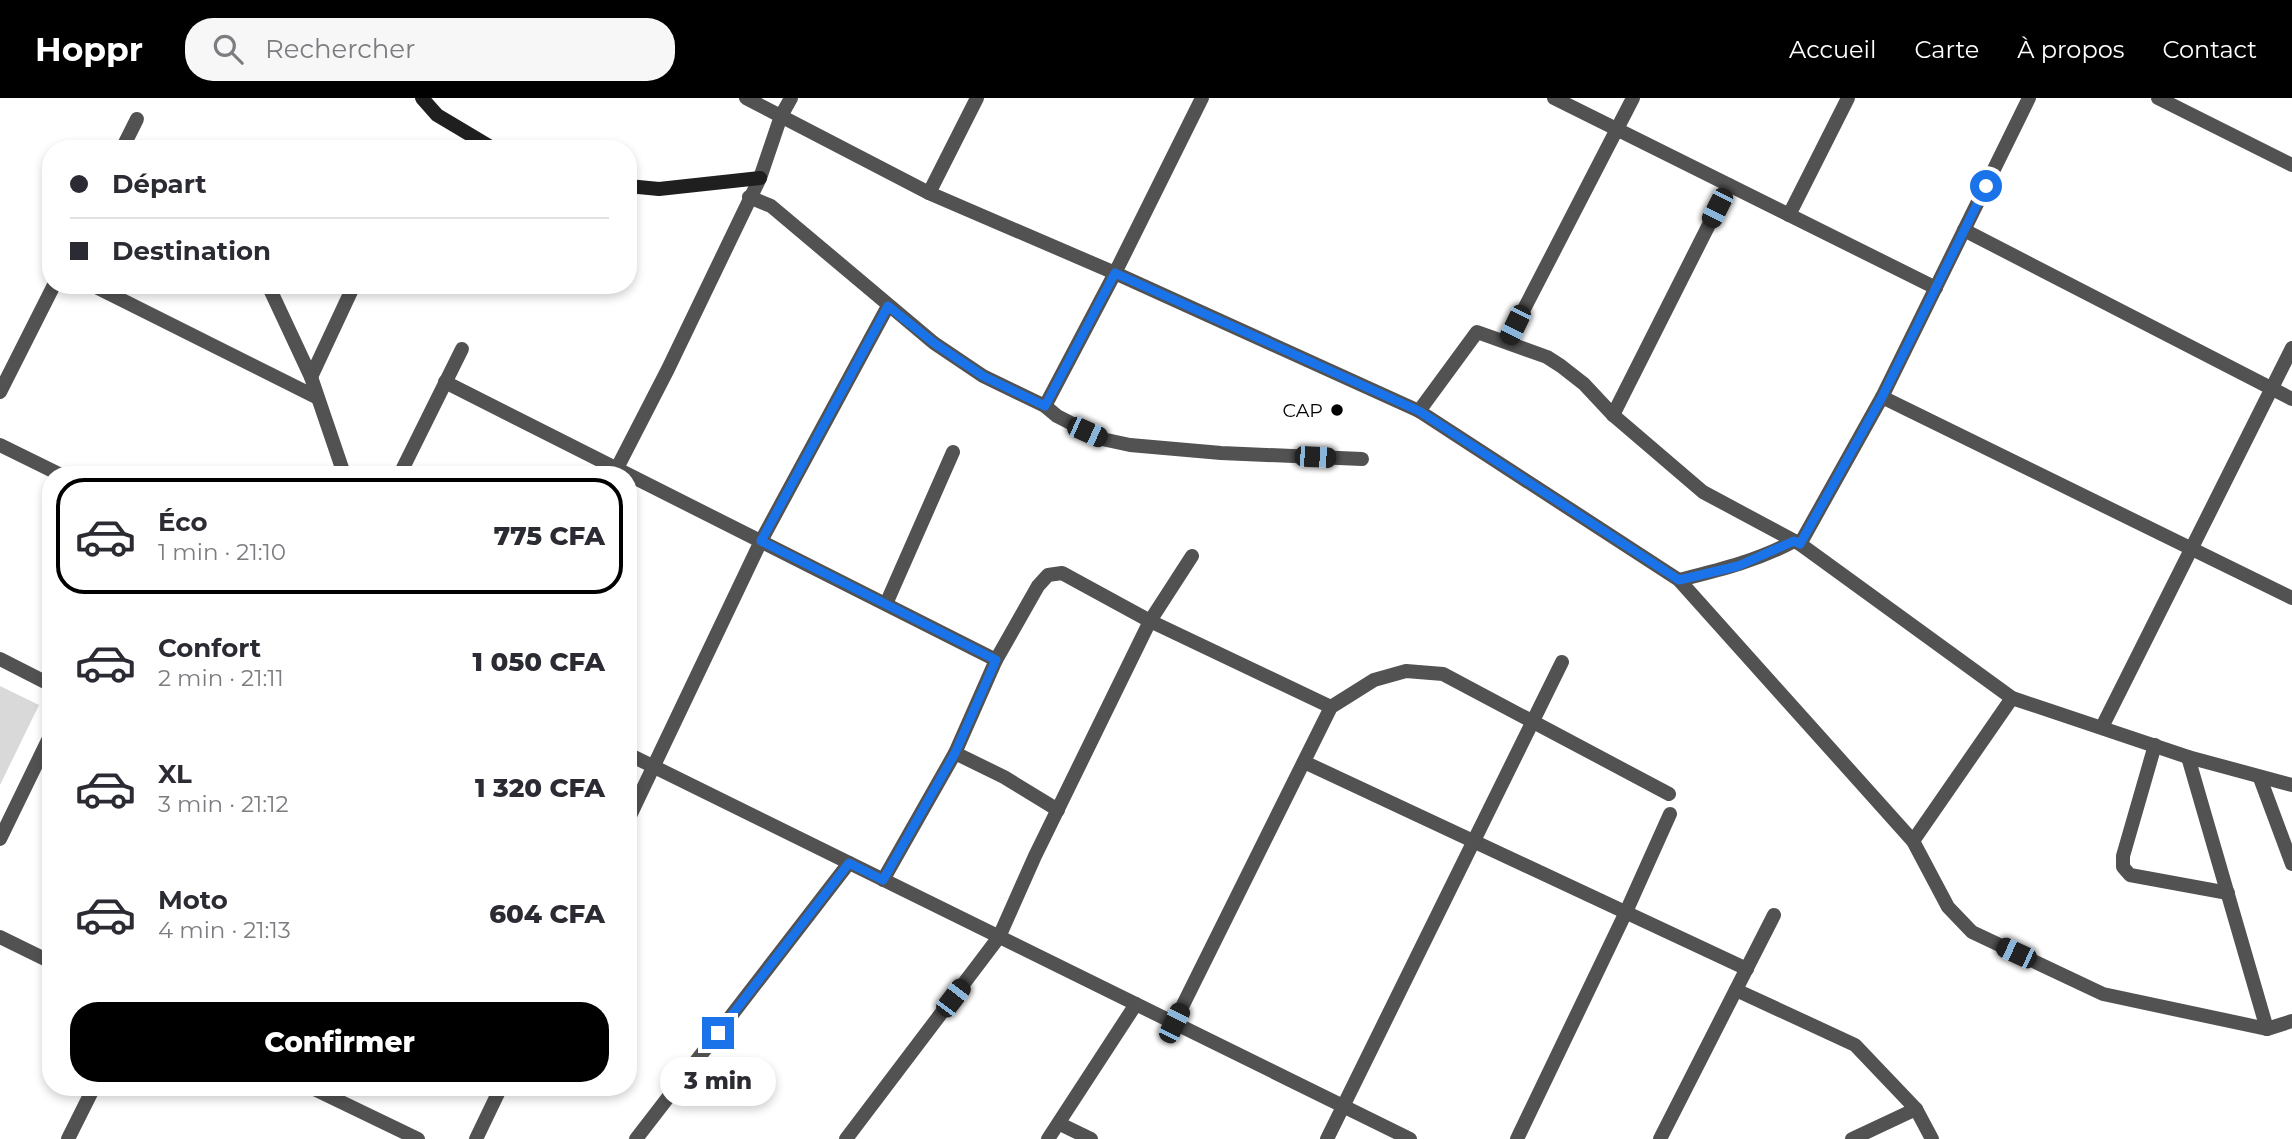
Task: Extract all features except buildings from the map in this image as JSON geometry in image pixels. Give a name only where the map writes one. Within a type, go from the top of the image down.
[{"type":"street","points":[[422,98],[437,115],[479,140]]},
{"type":"street","points":[[746,98],[929,193],[1115,273],[1419,411],[1679,580],[1913,841],[1948,907],[1972,932],[2103,995],[2267,1029],[2292,1021]]},
{"type":"street","points":[[618,466],[668,369],[760,178],[781,116],[791,98]]},
{"type":"street","points":[[929,193],[977,98]]},
{"type":"street","points":[[1045,406],[1202,98]]},
{"type":"street","points":[[1554,98],[1936,288]]},
{"type":"street","points":[[1507,342],[1633,98]]},
{"type":"street","points":[[1789,215],[1848,98]]},
{"type":"street","points":[[1679,580],[1738,566],[1797,542],[1882,397],[2029,98]]},
{"type":"street","points":[[2158,98],[2292,165]]},
{"type":"street","points":[[126,140],[137,119]]},
{"type":"street","points":[[637,187],[659,189],[760,178]]},
{"type":"street","points":[[1613,415],[1729,185]]},
{"type":"street","points":[[749,197],[771,206],[934,343],[983,376],[1045,406],[1057,416],[1087,432],[1115,443],[1221,453],[1363,458]]},
{"type":"street","points":[[1964,230],[2292,399]]},
{"type":"street","points":[[0,392],[49,294]]},
{"type":"street","points":[[110,294],[316,397]]},
{"type":"street","points":[[272,294],[311,377],[341,466]]},
{"type":"street","points":[[311,377],[350,294]]},
{"type":"street","points":[[637,802],[761,541],[888,306]]},
{"type":"street","points":[[1419,411],[1474,334],[1482,331],[1546,357],[1584,384],[1613,415],[1703,492],[1797,542],[2012,698],[2188,757],[2292,785]]},
{"type":"street","points":[[2102,727],[2292,348]]},
{"type":"street","points":[[404,466],[462,349]]},
{"type":"street","points":[[446,382],[606,466]]},
{"type":"street","points":[[1882,397],[2292,598]]},
{"type":"street","points":[[0,445],[43,466]]},
{"type":"street","points":[[886,604],[953,452]]},
{"type":"street","points":[[637,482],[996,660]]},
{"type":"street","points":[[846,1139],[999,937],[1150,621],[1192,556]]},
{"type":"street","points":[[883,880],[955,753],[996,660],[1038,586],[1048,575],[1062,573],[1150,621],[1331,708]]},
{"type":"street","points":[[0,659],[42,680]]},
{"type":"street","points":[[1326,1139],[1562,662]]},
{"type":"street","points":[[1174,1023],[1331,708],[1374,680],[1406,671],[1443,674],[1669,794]]},
{"type":"street","points":[[1913,841],[2012,698]]},
{"type":"street","points":[[2155,745],[2123,856],[2123,867],[2130,875],[2228,893]]},
{"type":"street","points":[[0,839],[42,753]]},
{"type":"street","points":[[955,753],[1004,777],[1058,810]]},
{"type":"street","points":[[2188,757],[2267,1029]]},
{"type":"street","points":[[637,758],[1410,1139]]},
{"type":"street","points":[[1304,762],[1747,969]]},
{"type":"street","points":[[2260,778],[2292,864]]},
{"type":"street","points":[[1517,1139],[1671,814]]},
{"type":"street","points":[[636,1139],[849,863]]},
{"type":"street","points":[[1660,1139],[1774,915]]},
{"type":"street","points":[[0,937],[42,958]]},
{"type":"street","points":[[1736,990],[1855,1045],[1916,1109],[1932,1139]]},
{"type":"street","points":[[1048,1139],[1136,1004]]},
{"type":"street","points":[[68,1139],[90,1096]]},
{"type":"street","points":[[330,1096],[418,1139]]},
{"type":"street","points":[[476,1139],[497,1096]]},
{"type":"street","points":[[1852,1139],[1916,1109]]},
{"type":"street","points":[[1060,1124],[1091,1139]]},
{"type":"shaded area","points":[[0,686],[39,705],[0,785]]},
{"type":"place","name":"CAP","points":[[1337,410]]},
{"type":"route","points":[[718,1033],[849,863],[883,880],[955,753],[996,660],[761,541],[888,306],[934,343],[983,376],[1045,406],[1115,273],[1419,411],[1679,580],[1738,566],[1794,541],[1800,544],[1882,397],[1986,186]]}]
